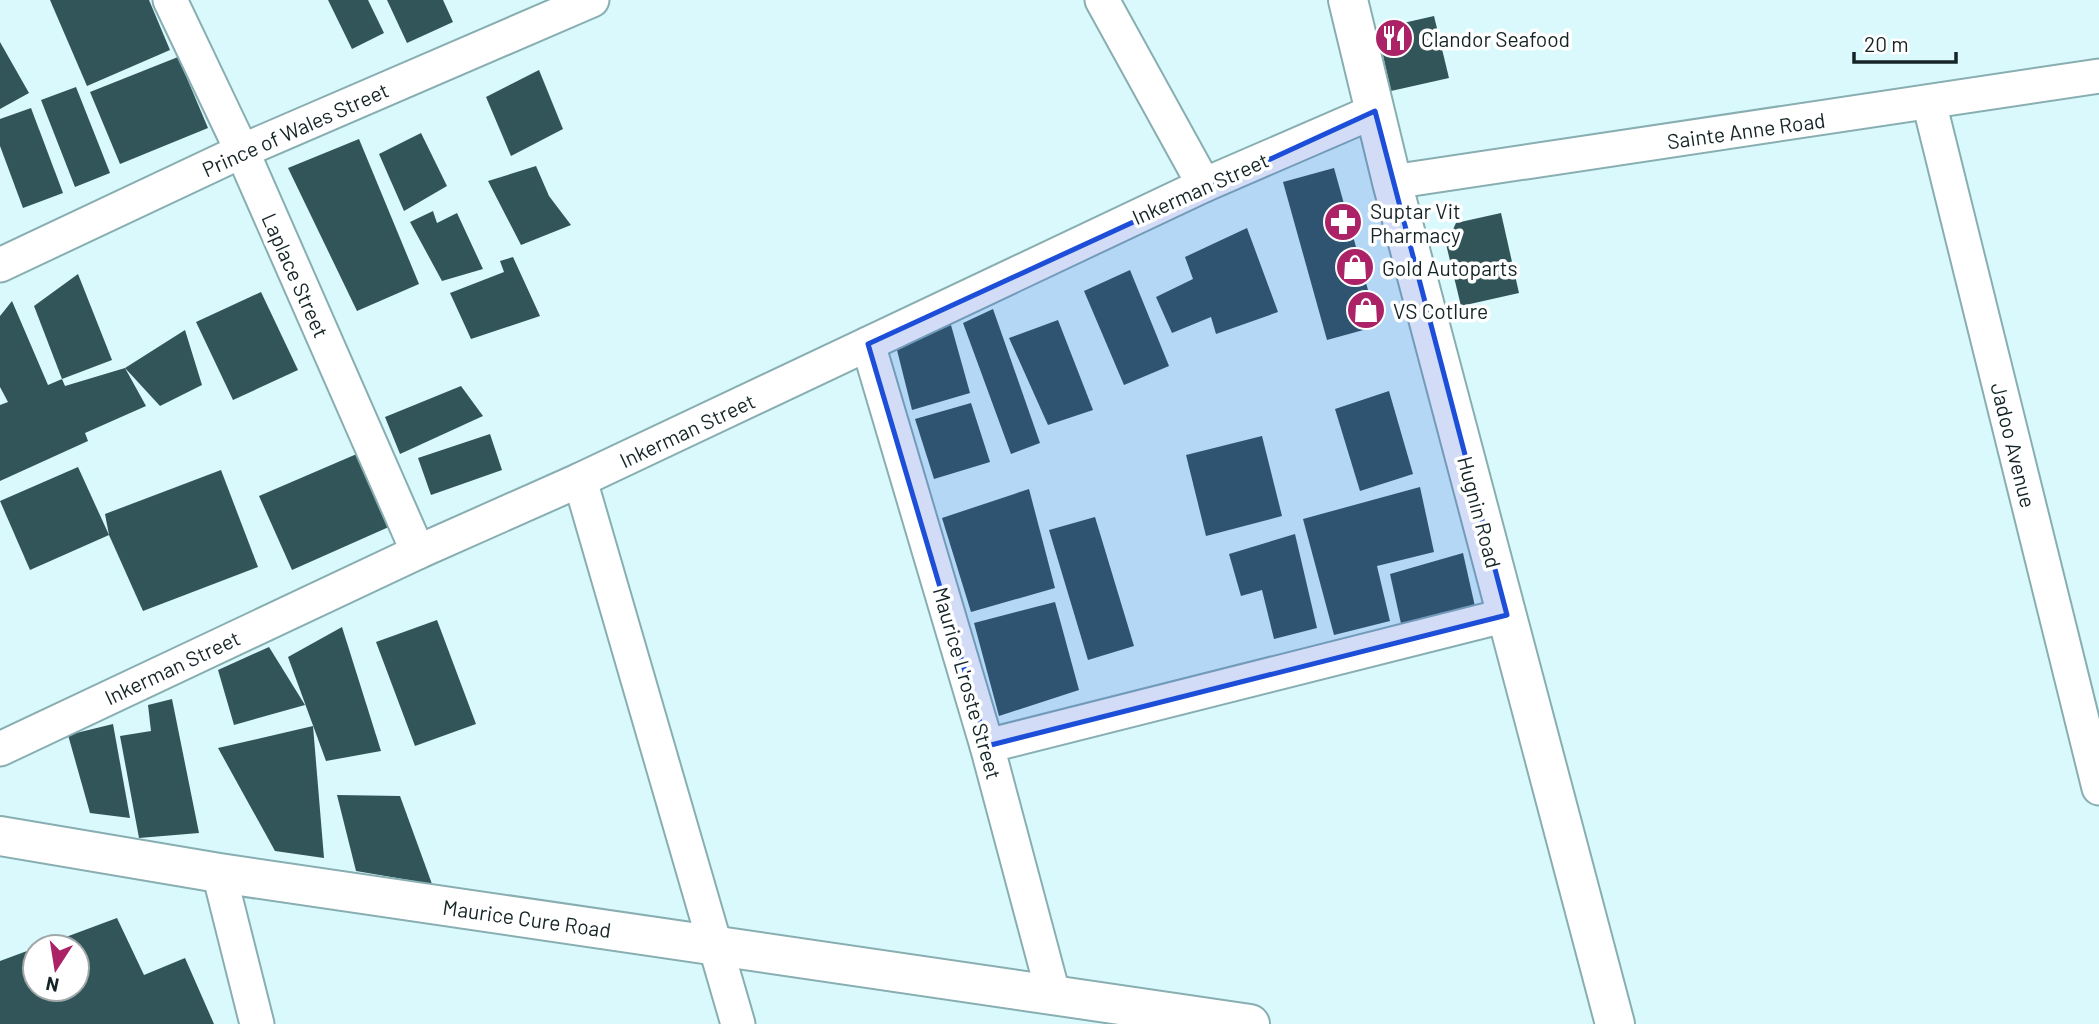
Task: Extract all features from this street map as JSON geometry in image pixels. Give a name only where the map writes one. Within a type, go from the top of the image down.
[{"type":"main road","name":"Hugnin Road","points":[[1348,0],[1392,182],[1615,1024]]},
{"type":"main road","name":"Maurice Cure Road","points":[[0,836],[219,873],[717,946],[1058,1010],[1250,1024]]},
{"type":"street","name":"Laplace Street","points":[[170,0],[242,151],[418,552]]},
{"type":"street","name":"Prince of Wales Street","points":[[0,265],[242,151],[592,0]]},
{"type":"street","points":[[1102,0],[1204,185]]},
{"type":"street","name":"Sainte Anne Road","points":[[1392,182],[2099,76]]},
{"type":"street","name":"Jadoo Avenue","points":[[1929,102],[2099,788]]},
{"type":"street","name":"Inkerman Street","points":[[0,749],[418,552],[580,480],[1204,185],[1375,111]]},
{"type":"street","name":"Maurice L'roste Street","points":[[868,344],[987,746],[1058,1010]]},
{"type":"street","points":[[580,480],[738,1024]]},
{"type":"street","points":[[987,746],[1507,615]]},
{"type":"street","points":[[219,873],[257,1024]]},
{"type":"highlighted area","points":[[1375,111],[1507,615],[987,746],[868,344]]},
{"type":"building","points":[[50,0],[149,0],[170,50],[87,86]]},
{"type":"building","points":[[328,0],[368,0],[384,33],[352,49]]},
{"type":"building","points":[[387,0],[443,0],[453,22],[407,43]]},
{"type":"building","points":[[1434,16],[1449,78],[1391,91],[1377,29]]},
{"type":"building","points":[[0,42],[29,93],[0,109]]},
{"type":"building","points":[[178,57],[208,128],[120,164],[90,92]]},
{"type":"building","points":[[539,70],[563,129],[511,156],[486,97]]},
{"type":"building","points":[[76,87],[110,173],[75,187],[41,100]]},
{"type":"building","points":[[31,108],[63,193],[23,208],[0,146],[0,119]]},
{"type":"building","points":[[421,133],[447,186],[404,211],[379,154]]},
{"type":"building","points":[[359,139],[419,284],[357,311],[288,168]]},
{"type":"building","points":[[536,166],[549,196],[571,225],[521,245],[488,181]]},
{"type":"building","points":[[1334,168],[1378,326],[1327,340],[1283,182]]},
{"type":"building","points":[[433,211],[437,223],[457,213],[483,269],[442,281],[410,222]]},
{"type":"building","points":[[1501,213],[1519,293],[1461,306],[1446,244],[1456,223]]},
{"type":"building","points":[[1247,228],[1278,312],[1216,334],[1211,317],[1172,333],[1156,297],[1193,279],[1185,257]]},
{"type":"building","points":[[513,257],[540,316],[471,339],[450,293],[504,272],[500,261]]},
{"type":"building","points":[[1130,270],[1169,366],[1124,385],[1084,291]]},
{"type":"building","points":[[78,274],[112,360],[62,379],[34,306]]},
{"type":"building","points":[[261,292],[298,370],[233,400],[196,322]]},
{"type":"building","points":[[12,301],[48,385],[62,379],[65,386],[125,368],[146,406],[85,433],[88,441],[0,481],[0,405],[8,402],[0,387],[0,316]]},
{"type":"building","points":[[993,309],[1040,443],[1011,454],[963,323]]},
{"type":"building","points":[[1058,320],[1093,410],[1048,425],[1009,338]]},
{"type":"building","points":[[951,325],[970,393],[912,410],[895,342]]},
{"type":"building","points":[[185,330],[202,385],[160,406],[125,368]]},
{"type":"building","points":[[461,386],[483,416],[400,454],[385,417]]},
{"type":"building","points":[[1389,391],[1413,474],[1360,491],[1335,409]]},
{"type":"building","points":[[971,403],[990,462],[934,479],[915,419]]},
{"type":"building","points":[[490,434],[502,470],[431,495],[418,458]]},
{"type":"building","points":[[1262,436],[1282,516],[1206,536],[1186,455]]},
{"type":"building","points":[[359,453],[391,526],[292,570],[259,496]]},
{"type":"building","points":[[78,467],[109,535],[30,570],[0,501]]},
{"type":"building","points":[[221,470],[258,567],[143,611],[109,535],[105,514]]},
{"type":"building","points":[[1420,487],[1434,552],[1377,566],[1390,621],[1334,635],[1303,519]]},
{"type":"building","points":[[1029,489],[1055,588],[971,612],[942,518]]},
{"type":"building","points":[[1095,517],[1134,646],[1088,660],[1049,530]]},
{"type":"building","points":[[1295,534],[1317,628],[1274,639],[1262,590],[1241,596],[1229,554]]},
{"type":"building","points":[[1463,553],[1476,611],[1402,628],[1390,574]]},
{"type":"building","points":[[1055,602],[1079,690],[999,716],[974,623]]},
{"type":"building","points":[[437,620],[476,724],[415,746],[376,642]]},
{"type":"building","points":[[342,627],[381,751],[326,761],[288,657]]},
{"type":"building","points":[[269,647],[305,705],[234,725],[218,670]]},
{"type":"building","points":[[172,699],[199,833],[139,838],[120,736],[151,731],[148,705]]},
{"type":"building","points":[[113,724],[130,818],[90,813],[68,735]]},
{"type":"building","points":[[313,726],[324,858],[275,851],[218,748]]},
{"type":"building","points":[[337,795],[400,796],[432,884],[356,871]]},
{"type":"building","points":[[117,918],[144,975],[185,958],[214,1024],[0,1024],[0,961],[21,953],[21,1003],[91,1003],[91,933],[77,933]]},
{"type":"place","name":"Clandor Seafood","points":[[1394,38]]},
{"type":"place","name":"Suptar Vit Pharmacy","points":[[1343,222]]},
{"type":"place","name":"Gold Autoparts","points":[[1355,267]]},
{"type":"place","name":"VS Cotlure","points":[[1366,310]]}]
